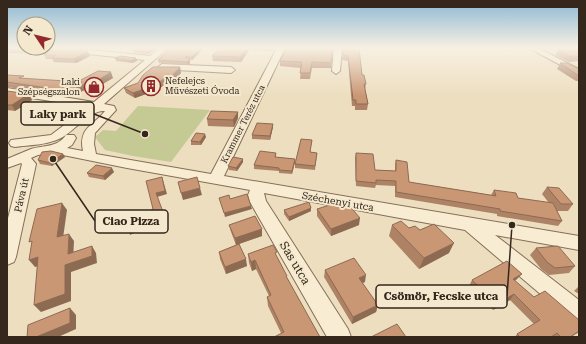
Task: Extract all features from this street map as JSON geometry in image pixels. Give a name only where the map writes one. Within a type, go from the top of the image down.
[{"type":"street","points":[[13,153],[50,143],[105,98],[119,96],[135,82],[133,80],[126,80],[143,64]]},
{"type":"street","name":"Krammer Teréz utca","points":[[215,180],[274,64]]},
{"type":"street","points":[[336,71],[337,64]]},
{"type":"street","points":[[563,64],[579,72]]},
{"type":"street","points":[[141,66],[231,70]]},
{"type":"street","points":[[7,91],[92,108],[110,108],[111,110],[91,130],[87,137],[94,156]]},
{"type":"street","points":[[50,143],[62,146],[70,139],[79,120]]},
{"type":"street","points":[[70,139],[87,137]]},
{"type":"street","name":"Széchenyi utca","points":[[70,139],[78,147],[94,156]]},
{"type":"street","name":"Széchenyi utca","points":[[50,143],[94,156],[215,180],[579,243]]},
{"type":"street","name":"Páva út","points":[[7,258],[28,164],[13,153]]},
{"type":"street","name":"Sas utca","points":[[258,187],[256,196],[258,202],[340,337]]},
{"type":"street","points":[[471,225],[579,313]]},
{"type":"green space","points":[[138,106],[210,110],[171,162],[105,150],[95,137],[103,130],[116,131]]},
{"type":"building","points":[[302,64],[312,64],[310,73],[300,73]]},
{"type":"building","points":[[349,64],[361,64],[362,75],[364,75],[366,84],[364,84],[368,104],[356,104],[356,100],[353,100]]},
{"type":"building","points":[[562,64],[569,64],[579,69],[579,76]]},
{"type":"building","points":[[153,67],[180,67],[170,78],[165,78],[155,85],[133,93],[124,88],[138,83],[143,75]]},
{"type":"building","points":[[98,71],[111,72],[92,84],[86,83],[73,90],[62,88],[60,90],[7,82],[7,75],[24,76],[19,78],[78,82]]},
{"type":"building","points":[[7,91],[29,94],[12,105],[7,105]]},
{"type":"building","points":[[211,111],[238,112],[233,120],[207,119]]},
{"type":"building","points":[[257,123],[273,124],[270,136],[252,135]]},
{"type":"building","points":[[196,133],[205,134],[200,142],[191,141]]},
{"type":"building","points":[[301,139],[312,140],[310,152],[317,153],[315,166],[295,164]]},
{"type":"building","points":[[51,151],[63,154],[50,163],[38,160],[42,152]]},
{"type":"building","points":[[260,151],[276,153],[275,157],[295,159],[292,171],[254,165]]},
{"type":"building","points":[[356,153],[373,154],[375,170],[396,171],[396,160],[407,162],[409,182],[496,196],[494,190],[516,193],[518,198],[553,203],[562,221],[396,192],[396,181],[376,180],[376,183],[356,181]]},
{"type":"building","points":[[233,157],[243,159],[236,168],[228,166]]},
{"type":"building","points":[[96,165],[112,168],[103,176],[87,173]]},
{"type":"building","points":[[162,177],[165,191],[156,193],[166,220],[156,225],[151,210],[153,209],[146,181]]},
{"type":"building","points":[[197,177],[200,188],[181,193],[178,182]]},
{"type":"building","points":[[547,187],[559,188],[573,204],[561,204]]},
{"type":"building","points":[[247,194],[251,206],[224,213],[219,198],[229,195],[230,199]]},
{"type":"building","points":[[309,202],[311,208],[289,217],[284,210]]},
{"type":"building","points":[[62,203],[57,237],[69,234],[68,254],[92,246],[92,256],[65,265],[65,294],[34,305],[38,257],[29,260],[32,241],[29,242],[37,209]]},
{"type":"building","points":[[336,203],[339,206],[347,203],[360,218],[331,229],[317,209]]},
{"type":"building","points":[[255,216],[262,229],[235,238],[229,225]]},
{"type":"building","points":[[401,221],[409,228],[415,226],[420,230],[434,224],[454,243],[424,258],[392,225]]},
{"type":"building","points":[[239,244],[246,259],[225,267],[219,252]]},
{"type":"building","points":[[273,245],[277,252],[275,253],[286,276],[320,337],[274,337],[284,332],[267,297],[271,295],[255,260],[251,262],[248,254]]},
{"type":"building","points":[[558,246],[575,266],[555,268],[547,262],[536,248]]},
{"type":"building","points":[[354,258],[366,275],[359,278],[378,305],[353,317],[325,270]]},
{"type":"building","points":[[507,261],[522,274],[513,279],[534,297],[545,291],[579,320],[579,331],[570,337],[561,337],[557,333],[551,337],[520,337],[517,334],[540,320],[514,294],[497,304],[472,280]]},
{"type":"building","points":[[70,308],[70,323],[36,337],[27,337],[28,325]]},
{"type":"building","points":[[397,324],[406,337],[371,337]]},
{"type":"place","name":"Nefelejcs Művészeti Óvoda","points":[[151,86]]},
{"type":"place","name":"Laki Szépségszalon","points":[[94,87]]},
{"type":"place","name":"Laky park","points":[[145,134]]},
{"type":"place","name":"Ciao Pizza","points":[[53,159]]},
{"type":"place","name":"Csömör, Fecske utca","points":[[512,225]]}]
